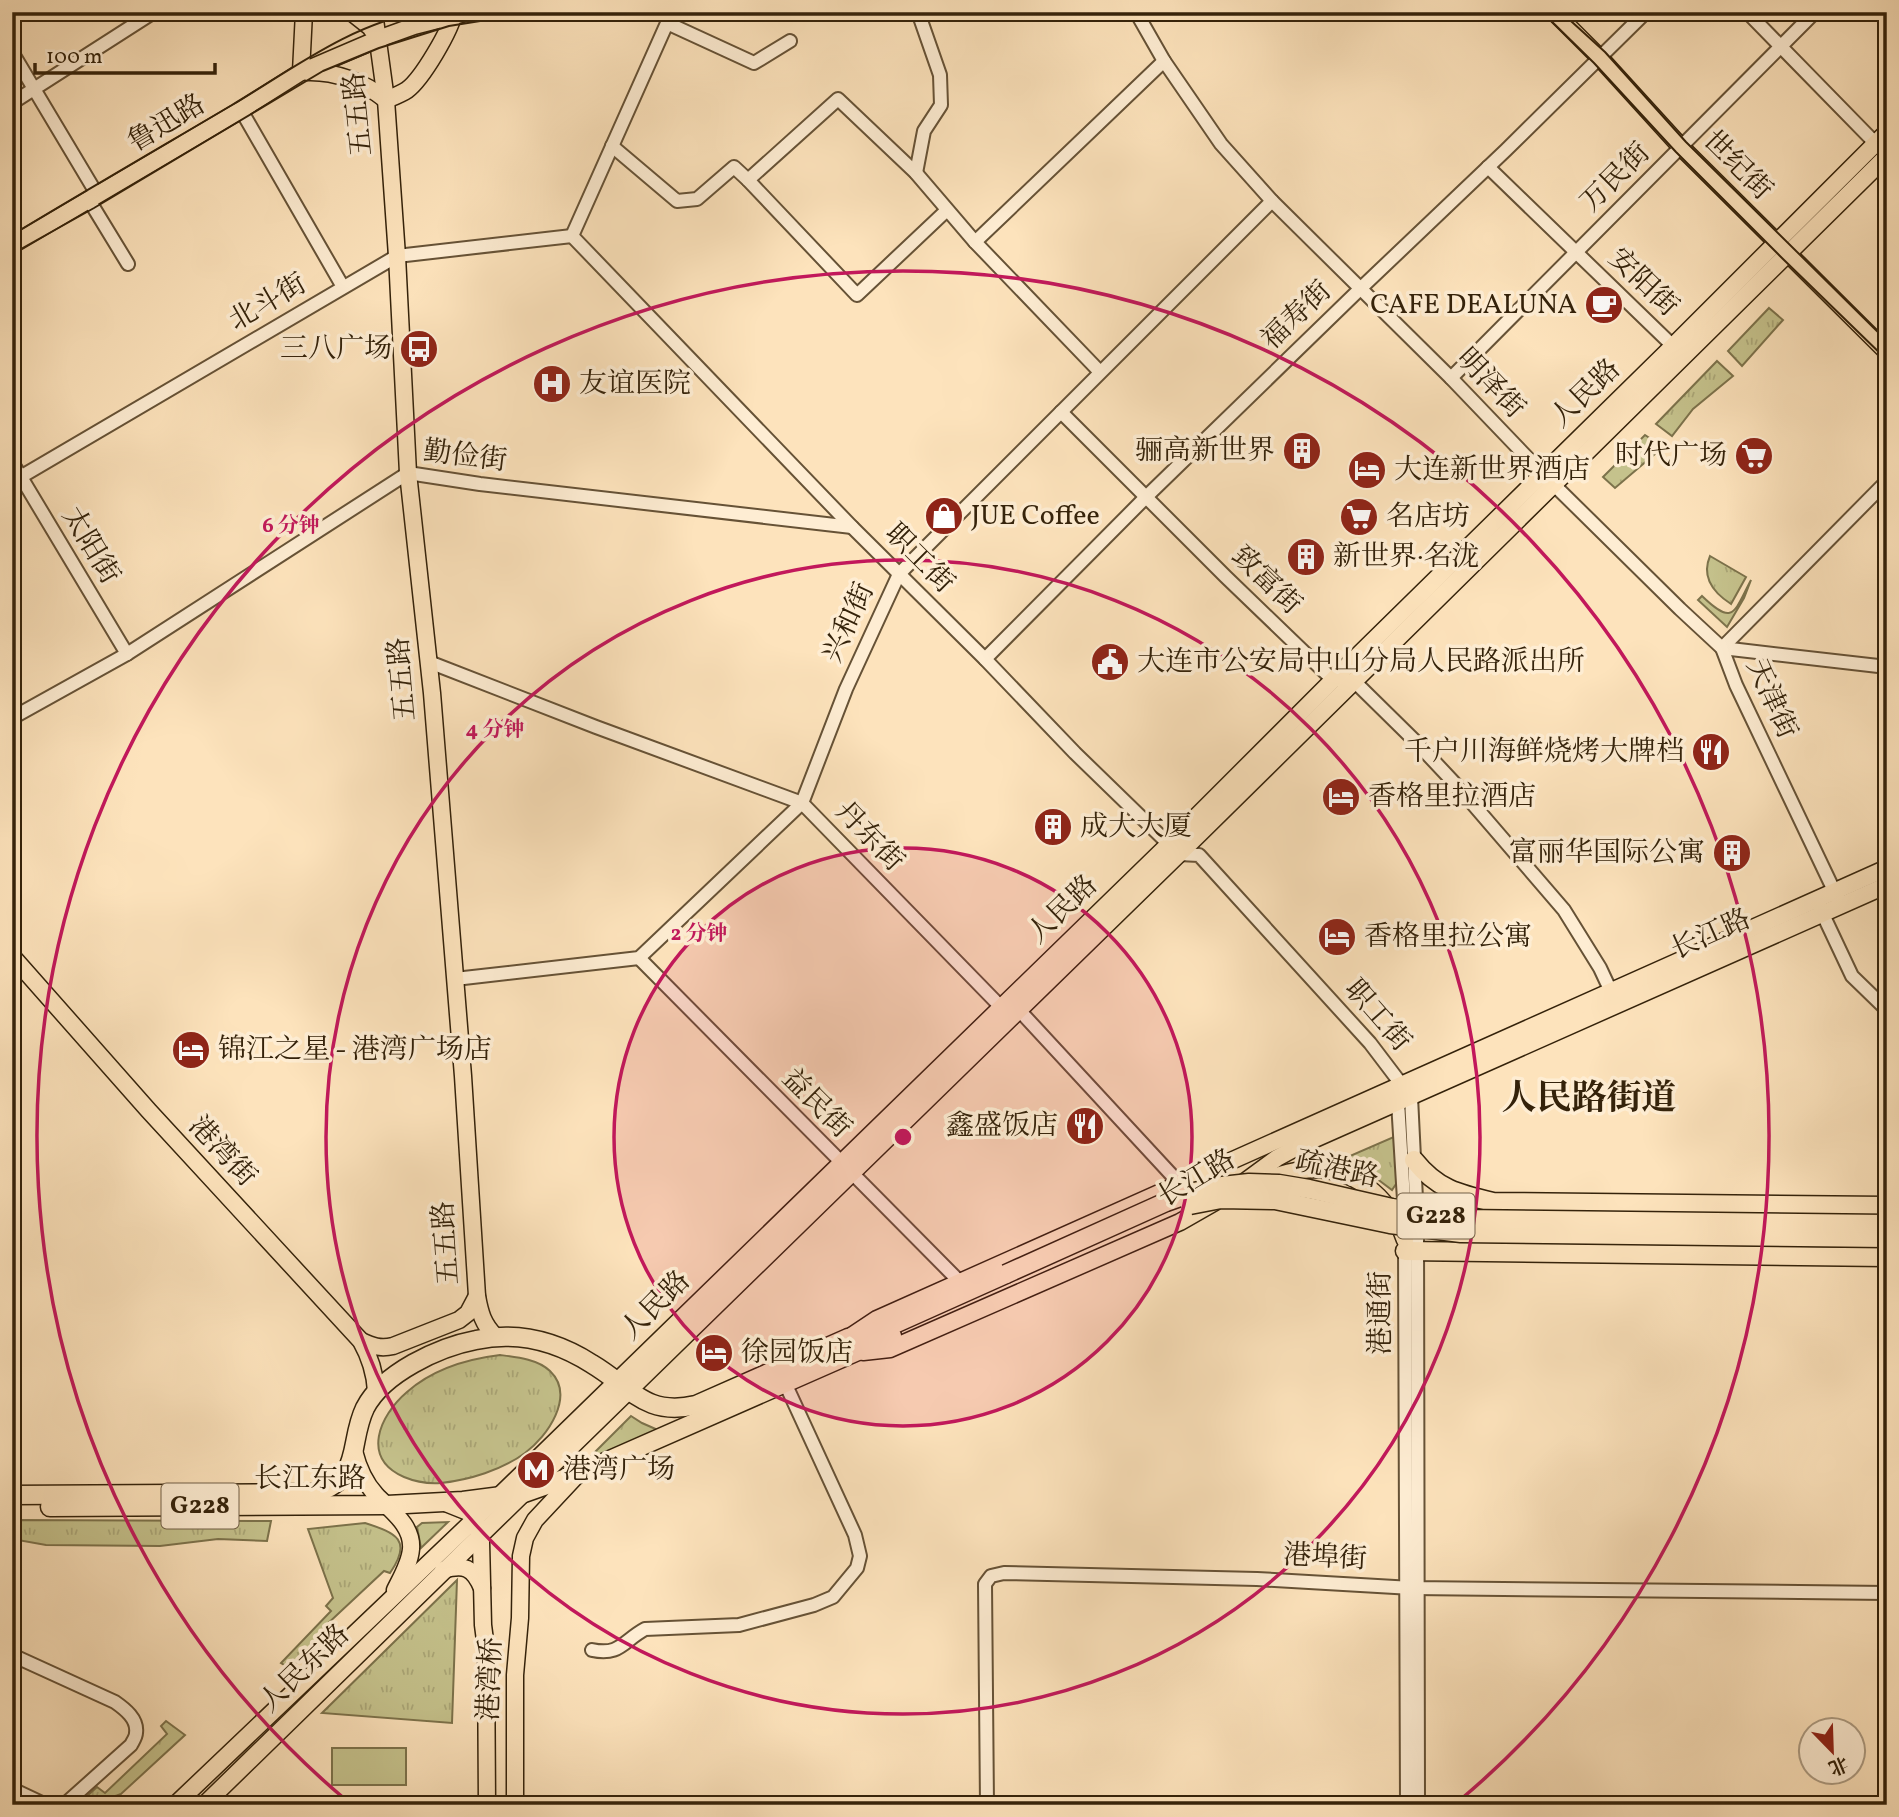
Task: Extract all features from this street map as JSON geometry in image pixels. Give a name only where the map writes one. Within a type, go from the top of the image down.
[{"type":"highway","points":[[1414,1160],[1426,1175],[1443,1186],[1493,1202],[1887,1206]]},
{"type":"highway","name":"疏港路","points":[[1008,1278],[1166,1202],[1194,1192],[1249,1183],[1309,1189],[1391,1209],[1462,1219],[1887,1224]]},
{"type":"highway","name":"疏港路","points":[[851,1345],[1170,1212],[1195,1203],[1221,1199],[1275,1200],[1390,1224],[1461,1233],[1887,1238]]},
{"type":"highway","points":[[1409,1247],[1887,1257]]},
{"type":"highway","name":"长江东路","points":[[12,1495],[315,1493],[337,1483],[351,1463],[357,1432],[365,1409],[376,1391],[418,1361],[445,1349],[495,1336],[521,1336],[549,1342],[593,1364],[623,1386]]},
{"type":"highway","name":"长江路","points":[[524,1493],[578,1474],[785,1383],[851,1345]]},
{"type":"highway","name":"长江路","points":[[623,1386],[648,1403],[662,1408],[678,1409],[696,1405],[851,1345]]},
{"type":"highway","name":"长江东路","points":[[12,1507],[387,1505],[497,1498],[524,1493]]},
{"type":"main road","points":[[304,12],[301,72],[323,71],[334,74],[365,86],[386,100],[408,90],[421,76],[459,13]]},
{"type":"main road","points":[[351,12],[370,27],[378,39]]},
{"type":"main road","name":"五五路","points":[[374,12],[386,100],[408,473],[429,662],[463,1076],[477,1296],[481,1317],[495,1336]]},
{"type":"main road","name":"世纪街","points":[[1554,12],[1681,147],[1887,352]]},
{"type":"main road","name":"鲁迅路","points":[[12,245],[301,72],[378,39],[459,13]]},
{"type":"main road","name":"人民路","points":[[845,1168],[1019,1010],[1333,680],[1548,479],[1884,147]]},
{"type":"main road","name":"人民路","points":[[388,1601],[477,1527],[524,1493],[623,1386],[845,1168],[1001,1007],[1354,681],[1673,346],[1782,248]]},
{"type":"main road","name":"长江路","points":[[1838,899],[1887,868]]},
{"type":"main road","name":"长江路","points":[[851,1345],[890,1349],[1180,1222],[1231,1192],[1277,1158],[1404,1094],[1838,899],[1887,885]]},
{"type":"main road","name":"港湾街","points":[[12,956],[149,1111],[361,1341],[371,1363],[376,1391]]},
{"type":"main road","points":[[851,1345],[877,1319],[1180,1184],[1404,1094]]},
{"type":"main road","points":[[1231,1192],[1275,1176],[1302,1170],[1328,1170],[1350,1177],[1370,1188],[1399,1222],[1409,1247]]},
{"type":"main road","points":[[361,1341],[384,1349],[393,1346],[459,1320],[468,1313],[477,1296]]},
{"type":"main road","points":[[593,1364],[604,1367],[644,1365]]},
{"type":"main road","name":"人民路","points":[[443,1570],[497,1498],[623,1386]]},
{"type":"main road","points":[[354,1451],[358,1467],[366,1481],[376,1495],[401,1519],[409,1535],[411,1548],[407,1565],[388,1601]]},
{"type":"main road","name":"港湾桥","points":[[515,1805],[515,1675],[520,1618],[521,1556],[525,1538],[535,1520],[578,1474]]},
{"type":"main road","points":[[443,1502],[468,1512],[477,1527]]},
{"type":"main road","name":"港湾桥","points":[[477,1527],[481,1542],[486,1648],[487,1805]]},
{"type":"main road","points":[[443,1570],[466,1568],[478,1577],[483,1590]]},
{"type":"main road","name":"人民东路","points":[[204,1805],[443,1570]]},
{"type":"main road","name":"人民东路","points":[[175,1805],[388,1601]]},
{"type":"street","points":[[12,103],[154,12]]},
{"type":"street","points":[[916,173],[925,131],[941,105],[940,75],[918,12]]},
{"type":"street","name":"明泽街","points":[[1136,12],[1164,61],[1221,144],[1272,201],[1451,378],[1548,479],[1722,648]]},
{"type":"street","name":"福寿街","points":[[985,659],[1146,497],[1646,12]]},
{"type":"street","points":[[1747,12],[1780,48],[1884,147]]},
{"type":"street","name":"万民街","points":[[1451,378],[1815,12]]},
{"type":"street","points":[[572,236],[669,18],[754,63],[790,41]]},
{"type":"street","points":[[12,52],[35,89],[128,264]]},
{"type":"street","points":[[975,242],[1164,61]]},
{"type":"street","points":[[748,180],[838,99],[916,173],[975,242],[1100,372]]},
{"type":"street","points":[[241,110],[343,287]]},
{"type":"street","points":[[612,146],[677,201],[697,199],[734,167],[857,295],[947,210]]},
{"type":"street","name":"安阳街","points":[[1488,167],[1673,346]]},
{"type":"street","name":"兴和街","points":[[639,958],[802,803],[846,689],[899,574],[1272,201]]},
{"type":"street","name":"北斗街","points":[[17,479],[397,256],[572,236]]},
{"type":"street","name":"职工街","points":[[572,236],[852,527],[1075,753],[1174,849],[1199,855],[1370,1043],[1404,1094]]},
{"type":"street","name":"致富街","points":[[1061,412],[1333,680]]},
{"type":"street","name":"太阳街","points":[[12,462],[17,479],[127,654]]},
{"type":"street","name":"勤俭街","points":[[12,718],[127,654],[408,473],[480,484],[852,527]]},
{"type":"street","name":"天津街","points":[[1838,899],[1736,685],[1722,648],[1887,481]]},
{"type":"street","points":[[1722,648],[1887,667]]},
{"type":"street","name":"丹东街","points":[[429,662],[802,803],[1001,1007]]},
{"type":"street","points":[[1333,680],[1354,681],[1460,789],[1564,910],[1615,998]]},
{"type":"street","points":[[1820,907],[1852,976],[1887,1010]]},
{"type":"street","points":[[455,979],[639,958]]},
{"type":"street","name":"益民街","points":[[639,958],[960,1282]]},
{"type":"street","points":[[1001,1007],[1019,1010],[1180,1184]]},
{"type":"street","name":"港通街","points":[[1404,1094],[1414,1160],[1409,1247]]},
{"type":"street","name":"港通街","points":[[1404,1094],[1418,1805]]},
{"type":"street","points":[[592,1650],[604,1653],[618,1649],[631,1636],[645,1629],[738,1625],[814,1605],[833,1597],[856,1569],[860,1556],[855,1535],[785,1383]]},
{"type":"street","name":"港埠街","points":[[987,1805],[985,1584],[991,1576],[1004,1573],[1257,1579],[1412,1588],[1887,1593]]},
{"type":"street","name":"港通街","points":[[1407,1805],[1412,1588]]},
{"type":"street","points":[[12,1655],[115,1702],[128,1711],[135,1725],[136,1733],[131,1745],[64,1805]]},
{"type":"street","points":[[12,1789],[46,1805]]},
{"type":"green space","points":[[1769,308],[1783,320],[1742,366],[1728,351]]},
{"type":"green space","points":[[1717,361],[1733,376],[1693,409],[1672,436],[1656,424]]},
{"type":"green space","points":[[1645,435],[1663,447],[1615,488],[1603,477]]},
{"type":"green space","points":[[1710,556],[1746,577],[1731,604],[1719,595],[1708,578]]},
{"type":"green space","points":[[1751,580],[1727,627],[1698,600],[1702,596],[1721,611],[1732,612]]},
{"type":"green space","points":[[1396,1136],[1396,1184],[1392,1190],[1361,1171],[1329,1165]]},
{"type":"green space","name":"港湾广场","points":[[500,1355],[539,1364],[550,1371],[557,1381],[559,1404],[556,1415],[542,1437],[525,1453],[496,1469],[452,1482],[427,1483],[404,1477],[391,1469],[382,1459],[379,1436],[382,1424],[397,1402],[417,1384],[439,1371],[463,1362]]},
{"type":"green space","points":[[631,1416],[658,1430],[587,1460]]},
{"type":"green space","points":[[12,1520],[271,1521],[267,1541],[218,1539],[160,1546],[46,1545],[12,1539]]},
{"type":"green space","points":[[448,1522],[421,1548],[417,1527],[422,1523]]},
{"type":"green space","points":[[365,1523],[385,1530],[398,1539],[400,1553],[397,1562],[390,1573],[384,1571],[324,1627],[319,1640],[292,1667],[286,1666],[281,1663],[331,1611],[326,1606],[333,1598],[308,1529]]},
{"type":"green space","points":[[457,1580],[452,1723],[322,1713]]},
{"type":"green space","points":[[166,1721],[185,1735],[121,1794],[104,1798],[87,1796],[97,1787],[105,1793],[167,1734],[161,1726]]},
{"type":"green space","points":[[332,1748],[406,1748],[406,1785],[332,1785]]},
{"type":"tram line","points":[[12,235],[346,37],[371,26],[421,12]]},
{"type":"tram line","points":[[12,254],[323,71],[379,48],[449,26],[536,12]]},
{"type":"tram line","points":[[1542,12],[1594,63],[1676,152],[1887,360]]},
{"type":"tram line","points":[[1561,12],[1605,52],[1686,142],[1887,341]]},
{"type":"place","name":"CAFE DEALUNA","points":[[1604,305]]},
{"type":"place","name":"三八广场","points":[[419,349]]},
{"type":"place","name":"友谊医院","points":[[552,384]]},
{"type":"place","name":"骊高新世界","points":[[1302,451]]},
{"type":"place","name":"时代广场","points":[[1754,456]]},
{"type":"place","name":"大连新世界酒店","points":[[1367,470]]},
{"type":"place","name":"JUE Coffee","points":[[944,516]]},
{"type":"place","name":"名店坊","points":[[1359,517]]},
{"type":"place","name":"新世界·名泷","points":[[1306,557]]},
{"type":"place","name":"大连市公安局中山分局人民路派出所","points":[[1110,662]]},
{"type":"place","name":"千户川海鲜烧烤大牌档","points":[[1711,752]]},
{"type":"place","name":"香格里拉酒店","points":[[1341,797]]},
{"type":"place","name":"成大大厦","points":[[1053,827]]},
{"type":"place","name":"富丽华国际公寓","points":[[1732,853]]},
{"type":"place","name":"香格里拉公寓","points":[[1337,937]]},
{"type":"place","name":"锦江之星 - 港湾广场店","points":[[191,1050]]},
{"type":"place","name":"鑫盛饭店","points":[[1085,1126]]},
{"type":"place","name":"徐园饭店","points":[[714,1353]]},
{"type":"place","name":"港湾广场","points":[[536,1470]]},
{"type":"district","name":"人民路街道","points":[[1589,1100]]}]
